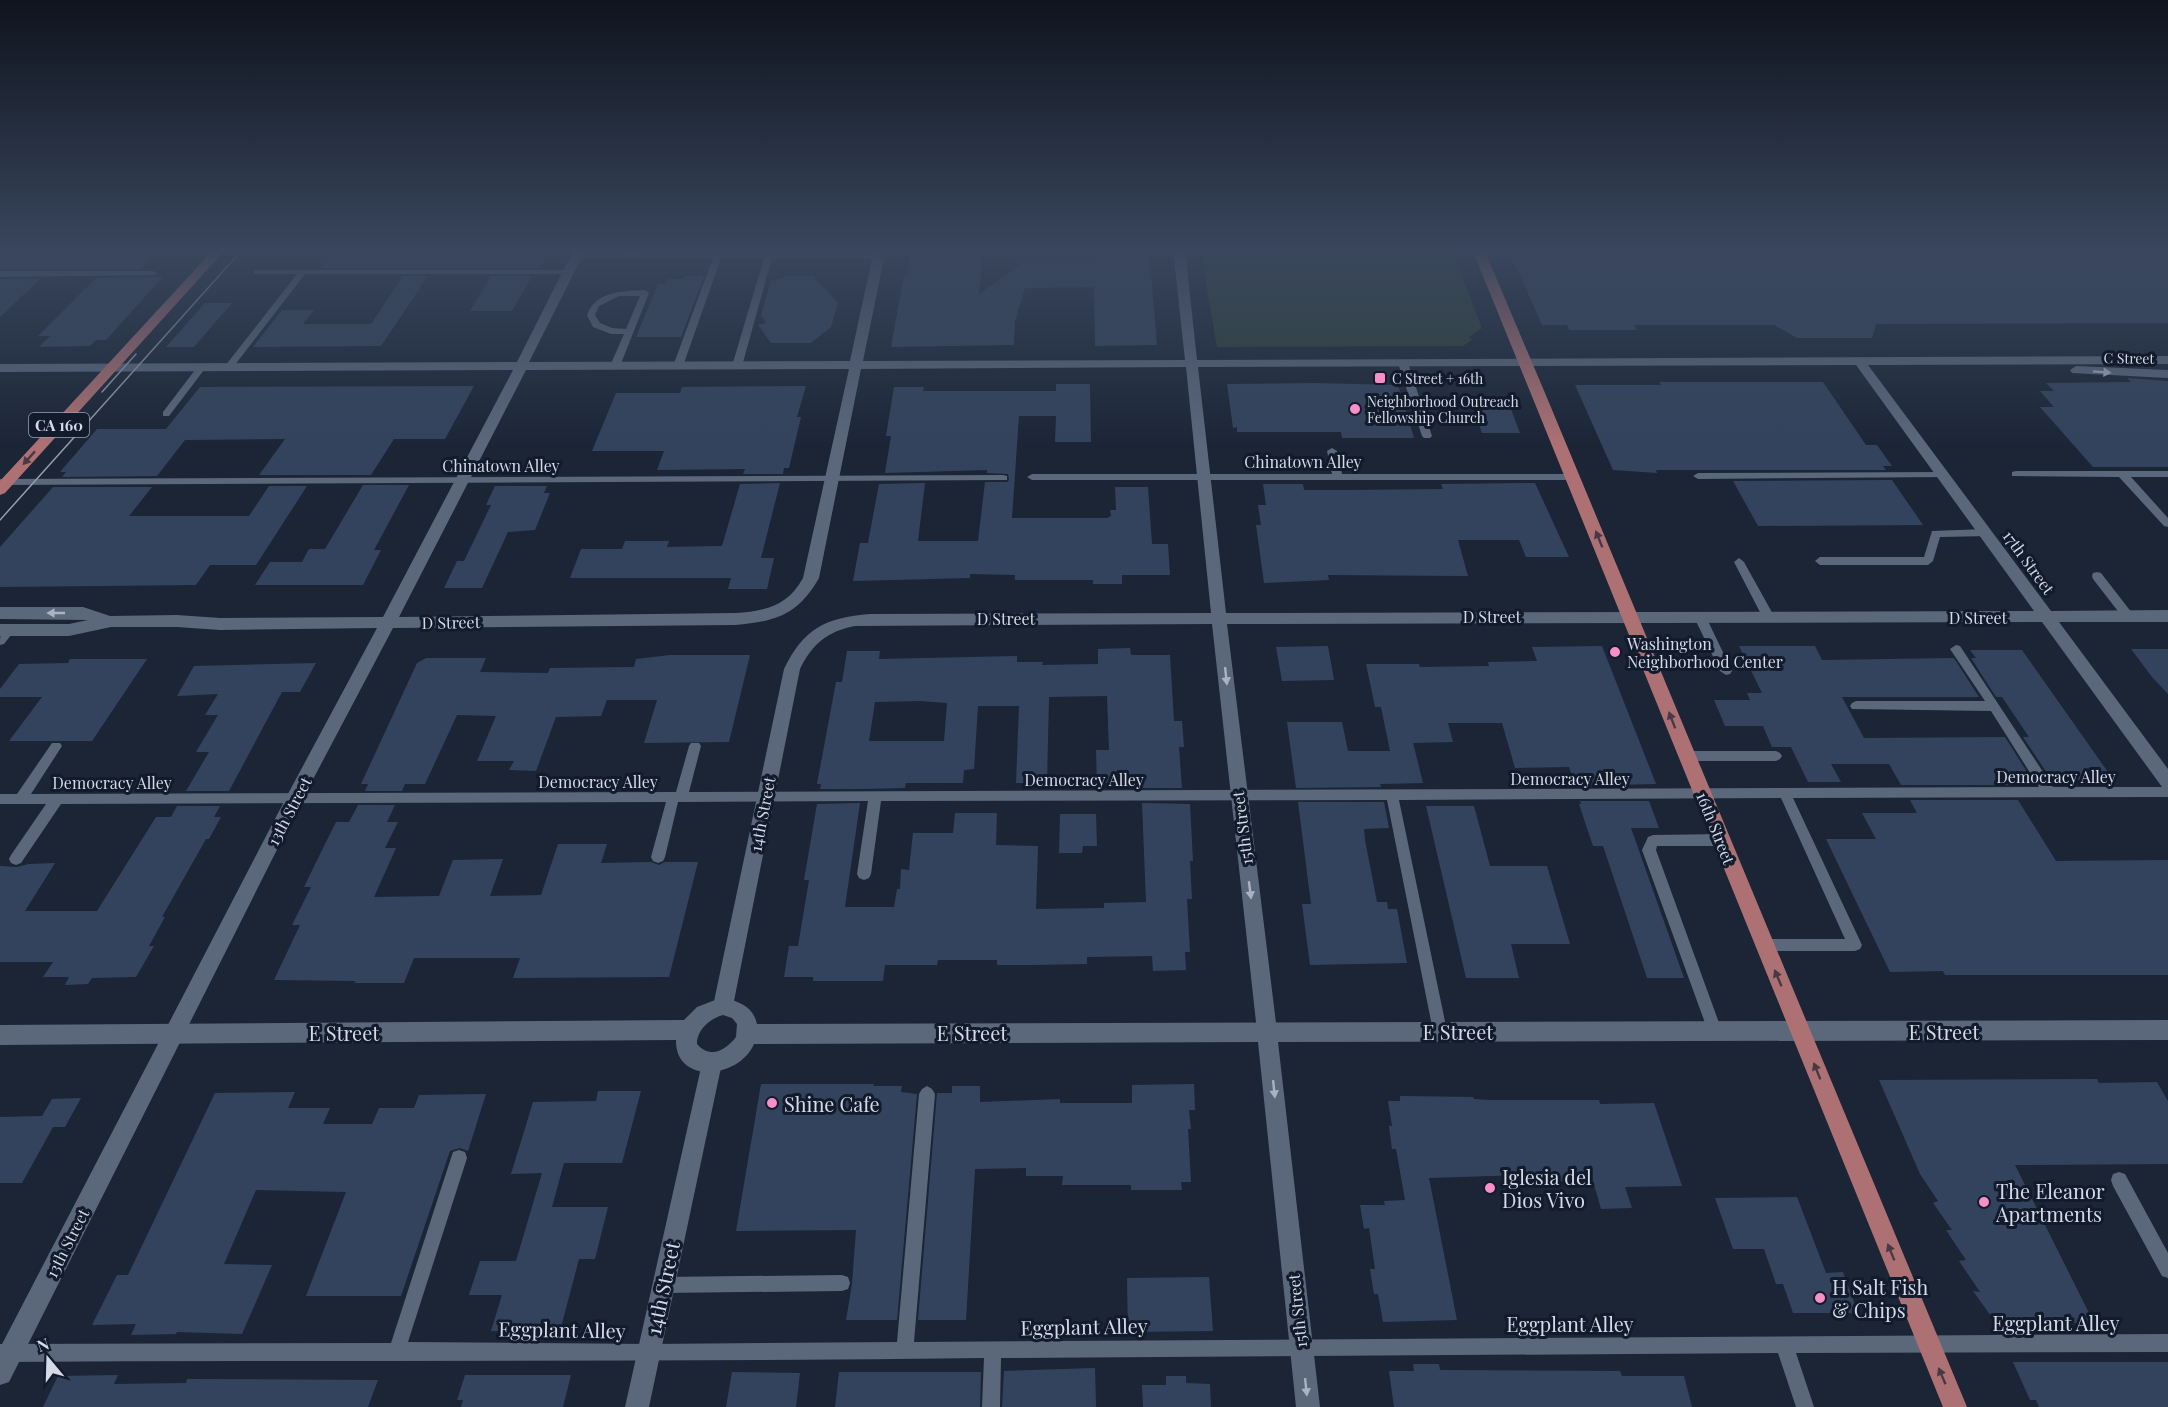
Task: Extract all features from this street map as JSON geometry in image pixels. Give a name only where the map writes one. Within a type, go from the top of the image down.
[{"type":"main road","name":"CA 160","points":[[2,484],[160,315]]},
{"type":"main road","name":"16th Street","points":[[1506,315],[1632,616],[1721,840],[1955,1407]]},
{"type":"street","name":"13th Street","points":[[0,1373],[5,1353],[175,1033],[295,797],[464,480],[547,315]]},
{"type":"street","points":[[832,478],[866,315]]},
{"type":"street","name":"15th Street","points":[[1186,315],[1308,1407]]},
{"type":"street","name":"C Street","points":[[0,368],[2168,360]]},
{"type":"street","name":"C Street","points":[[1982,361],[2118,374],[2168,374]]},
{"type":"street","name":"17th Street","points":[[1860,362],[2168,782]]},
{"type":"street","name":"D Street","points":[[3,634],[69,630],[111,621],[177,621],[220,624],[389,623],[735,620],[758,617],[790,607],[805,590],[811,578],[832,478]]},
{"type":"street","name":"D Street","points":[[0,613],[83,612],[111,621]]},
{"type":"street","name":"D Street","points":[[819,631],[839,623],[877,619],[2168,616]]},
{"type":"street","name":"14th Street","points":[[723,1006],[792,669],[803,645],[819,631]]},
{"type":"street","points":[[723,1006],[740,1011],[745,1017],[748,1034],[739,1051],[722,1061],[712,1063],[694,1057],[688,1049],[689,1030],[693,1022],[706,1010],[723,1006]]},
{"type":"street","name":"E Street","points":[[0,1035],[689,1030]]},
{"type":"street","name":"E Street","points":[[748,1034],[2168,1030]]},
{"type":"street","name":"14th Street","points":[[637,1407],[712,1063]]},
{"type":"lane","points":[[228,368],[270,315]]},
{"type":"lane","points":[[591,315],[596,325],[611,331],[628,332]]},
{"type":"lane","points":[[615,366],[636,315]]},
{"type":"lane","points":[[678,366],[697,315]]},
{"type":"lane","points":[[737,366],[752,315]]},
{"type":"lane","points":[[1403,363],[1427,436]]},
{"type":"lane","points":[[166,414],[201,368]]},
{"type":"lane","points":[[1332,452],[1338,477]]},
{"type":"lane","points":[[2016,474],[2168,474]]},
{"type":"lane","points":[[2122,474],[2168,525]]},
{"type":"lane","points":[[1698,476],[1943,475]]},
{"type":"lane","name":"Chinatown Alley","points":[[1032,477],[1574,477]]},
{"type":"lane","name":"Chinatown Alley","points":[[2,484],[1003,478]]},
{"type":"lane","points":[[1820,561],[1928,561],[1936,534],[1986,533]]},
{"type":"lane","points":[[1739,562],[1768,616]]},
{"type":"lane","points":[[2097,576],[2128,616]]},
{"type":"lane","points":[[1700,617],[1726,671]]},
{"type":"lane","points":[[1956,649],[2049,792]]},
{"type":"lane","points":[[1856,706],[1994,706]]},
{"type":"lane","points":[[20,799],[56,746]]},
{"type":"lane","points":[[658,857],[695,746]]},
{"type":"lane","points":[[1687,756],[1776,756]]},
{"type":"lane","name":"Democracy Alley","points":[[0,799],[2168,792]]},
{"type":"lane","points":[[1764,945],[1855,945],[1785,794]]},
{"type":"lane","points":[[1392,795],[1440,1031]]},
{"type":"lane","points":[[864,874],[875,797]]},
{"type":"lane","points":[[16,859],[57,799]]},
{"type":"lane","points":[[1714,1031],[1649,850],[1653,841],[1721,840]]},
{"type":"lane","points":[[905,1350],[927,1094]]},
{"type":"lane","points":[[397,1352],[459,1158]]},
{"type":"lane","points":[[2119,1180],[2168,1270]]},
{"type":"lane","points":[[662,1285],[842,1283]]},
{"type":"lane","name":"Eggplant Alley","points":[[5,1353],[649,1353],[1301,1347],[2168,1344]]},
{"type":"lane","points":[[1784,1345],[1805,1407]]},
{"type":"lane","points":[[991,1407],[993,1349]]},
{"type":"green space","points":[[1211,315],[1477,315],[1482,328],[1469,337],[1472,340],[1463,346],[1217,347]]},
{"type":"building","points":[[59,315],[129,315],[106,340],[96,340],[90,346],[39,347],[50,336],[38,336]]},
{"type":"building","points":[[195,315],[222,315],[194,347],[166,347]]},
{"type":"building","points":[[278,315],[310,315],[303,324],[371,324],[377,315],[402,315],[381,346],[253,347]]},
{"type":"building","points":[[645,315],[689,315],[681,337],[636,337]]},
{"type":"building","points":[[761,315],[835,315],[831,327],[811,343],[771,343],[758,325],[766,323]]},
{"type":"building","points":[[897,315],[1017,315],[1014,345],[891,347]]},
{"type":"building","points":[[1094,315],[1154,315],[1157,345],[1095,346]]},
{"type":"building","points":[[1537,315],[2168,315],[2168,323],[1876,324],[1872,338],[1797,338],[1774,325],[1634,325],[1637,330],[1569,330],[1567,325],[1542,325]]},
{"type":"building","points":[[2127,378],[2168,381],[2168,467],[2093,467],[2040,407],[2054,407],[2040,391],[2054,391],[2046,383],[2131,382]]},
{"type":"building","points":[[1659,382],[1823,382],[1866,445],[1877,445],[1892,466],[1883,466],[1886,470],[1656,470],[1657,473],[1613,470],[1575,385],[1661,385]]},
{"type":"building","points":[[1056,384],[1090,384],[1091,442],[1055,442],[1056,416],[1019,416],[1012,518],[1107,518],[1111,516],[1110,510],[1116,510],[1115,487],[1148,487],[1152,544],[1168,544],[1170,575],[1122,575],[1122,584],[1093,584],[1093,580],[1015,580],[1015,575],[970,574],[970,578],[853,581],[860,543],[868,543],[879,484],[925,483],[918,541],[978,541],[985,482],[1007,482],[1009,480],[1008,474],[987,473],[987,470],[885,473],[891,436],[886,436],[894,387],[924,387],[923,391],[1056,391]]},
{"type":"building","points":[[1227,384],[1398,385],[1414,438],[1342,438],[1341,432],[1237,432],[1237,427],[1233,428]]},
{"type":"building","points":[[474,386],[445,439],[394,439],[371,475],[259,475],[285,439],[185,440],[157,476],[62,477],[66,472],[60,472],[97,429],[166,429],[200,387]]},
{"type":"building","points":[[806,386],[797,417],[801,417],[789,468],[784,468],[783,474],[743,474],[745,469],[657,470],[664,451],[592,451],[616,393],[680,393],[682,387]]},
{"type":"building","points":[[1509,404],[1520,433],[1482,433],[1472,405]]},
{"type":"building","points":[[1892,480],[1923,525],[1758,526],[1733,481]]},
{"type":"building","points":[[780,483],[761,558],[774,558],[767,589],[728,589],[731,578],[570,578],[581,549],[622,549],[625,541],[669,541],[667,547],[722,546],[740,484]]},
{"type":"building","points":[[1535,483],[1569,557],[1526,557],[1519,540],[1458,540],[1468,576],[1328,575],[1329,580],[1264,583],[1256,525],[1261,525],[1258,505],[1266,505],[1263,484],[1303,484],[1304,490],[1346,490],[1443,489],[1441,484]]},
{"type":"building","points":[[363,485],[409,485],[374,550],[381,550],[363,585],[255,585],[270,562],[302,562],[309,549],[325,549]]},
{"type":"building","points":[[269,486],[307,486],[256,565],[210,565],[196,585],[0,587],[0,547],[53,487],[152,487],[129,516],[249,516]]},
{"type":"building","points":[[495,486],[547,486],[544,493],[550,493],[535,530],[508,532],[482,588],[444,588],[457,561],[464,561],[491,505],[486,505]]},
{"type":"building","points":[[1328,646],[1334,680],[1282,681],[1276,647]]},
{"type":"building","points":[[1602,646],[1656,784],[1575,786],[1569,767],[1515,768],[1502,723],[1448,723],[1453,742],[1413,743],[1423,783],[1380,784],[1381,787],[1296,788],[1287,722],[1342,722],[1348,751],[1390,751],[1381,707],[1375,707],[1366,664],[1419,664],[1420,667],[1489,666],[1488,662],[1537,661],[1532,647]]},
{"type":"building","points":[[1739,646],[1815,646],[1822,660],[1954,658],[1979,697],[1842,697],[1864,738],[2005,737],[2032,780],[2005,780],[2009,785],[1901,785],[1889,764],[1831,764],[1841,782],[1808,782],[1791,747],[1772,747],[1763,726],[1725,726],[1714,700],[1750,700],[1747,693],[1762,693]]},
{"type":"building","points":[[1130,648],[1131,655],[1170,655],[1174,721],[1182,721],[1184,747],[1179,747],[1182,788],[1142,788],[1142,783],[1097,783],[1096,750],[1109,750],[1107,696],[1049,697],[1047,783],[1016,783],[1019,706],[978,706],[974,769],[964,770],[963,783],[906,783],[905,788],[862,789],[820,789],[821,784],[817,784],[836,682],[842,682],[847,651],[880,651],[879,659],[1017,656],[1017,662],[1043,662],[1042,665],[1098,664],[1098,649]],"holes":[[[875,702],[947,703],[944,741],[869,741]]]},
{"type":"building","points":[[2131,649],[2168,649],[2168,694],[2152,677]]},
{"type":"building","points":[[1970,650],[2022,650],[2115,782],[2051,779],[2023,737],[2029,737],[2002,697],[1996,697],[1971,658],[1976,658]]},
{"type":"building","points":[[670,655],[750,655],[729,742],[644,743],[657,700],[607,700],[601,716],[556,717],[536,771],[509,770],[514,761],[477,761],[496,716],[457,715],[425,784],[405,784],[402,791],[365,791],[368,784],[361,784],[417,663],[426,658],[486,658],[480,672],[548,673],[550,668],[634,667],[636,659]]},
{"type":"building","points":[[70,659],[147,659],[92,741],[9,741],[42,697],[0,697],[0,689],[19,664],[68,663]]},
{"type":"building","points":[[316,663],[300,692],[282,692],[229,791],[186,791],[209,752],[196,752],[218,715],[205,715],[218,694],[177,696],[194,666]]},
{"type":"building","points":[[1910,800],[2018,800],[2056,861],[2168,860],[2168,975],[1945,975],[1943,971],[1890,972],[1826,839],[1876,839],[1862,813],[1917,813]]},
{"type":"building","points":[[1580,801],[1649,801],[1659,828],[1631,828],[1684,978],[1647,978],[1603,846],[1593,846]]},
{"type":"building","points":[[1298,802],[1384,802],[1389,828],[1364,829],[1365,840],[1377,902],[1387,902],[1388,909],[1397,909],[1407,963],[1310,965],[1302,904],[1311,904]]},
{"type":"building","points":[[860,803],[845,907],[894,907],[897,889],[900,889],[901,869],[909,870],[913,833],[953,833],[955,813],[997,813],[996,845],[1038,846],[1036,909],[1104,908],[1104,903],[1146,902],[1142,803],[1190,804],[1193,861],[1190,861],[1192,899],[1187,899],[1190,952],[1185,952],[1186,970],[1153,971],[1152,956],[1087,957],[1087,964],[997,965],[997,960],[938,960],[937,965],[885,965],[883,981],[813,981],[813,977],[784,977],[789,946],[798,946],[809,880],[804,880],[817,804]]},
{"type":"building","points":[[358,805],[395,805],[387,822],[398,822],[385,848],[396,848],[374,897],[439,896],[453,860],[503,859],[490,896],[541,895],[558,844],[607,844],[601,863],[651,862],[659,865],[665,862],[698,862],[669,977],[513,978],[520,958],[414,958],[404,983],[274,980],[300,925],[292,925],[311,887],[304,887],[336,822],[349,822]]},
{"type":"building","points":[[177,806],[220,806],[214,817],[221,817],[162,917],[165,917],[149,946],[154,946],[136,977],[92,978],[88,984],[65,985],[69,977],[43,977],[53,962],[0,962],[0,866],[17,867],[55,863],[25,911],[97,911],[156,817],[171,817]]},
{"type":"building","points":[[1426,806],[1474,806],[1490,866],[1547,866],[1570,944],[1511,944],[1519,978],[1466,978]]},
{"type":"building","points":[[1060,814],[1096,814],[1097,846],[1083,846],[1082,853],[1059,853]]},
{"type":"building","name":"The Eleanor Apartments","points":[[2097,1079],[2099,1083],[2157,1082],[2168,1101],[2168,1164],[2015,1165],[2094,1323],[1996,1323],[1973,1291],[1980,1292],[1959,1261],[1966,1260],[1946,1230],[1952,1230],[1933,1203],[1938,1201],[1920,1174],[1879,1080]]},
{"type":"building","points":[[761,1084],[874,1084],[873,1086],[902,1086],[901,1092],[917,1094],[897,1320],[846,1320],[852,1284],[856,1230],[736,1231]]},
{"type":"building","points":[[1194,1084],[1195,1110],[1189,1110],[1191,1129],[1188,1129],[1191,1182],[1181,1182],[1182,1190],[1131,1190],[1131,1185],[1062,1185],[1063,1176],[1026,1176],[1026,1168],[975,1169],[966,1320],[918,1320],[937,1093],[952,1093],[952,1086],[980,1086],[980,1102],[1060,1099],[1060,1103],[1132,1103],[1132,1085]]},
{"type":"building","points":[[598,1091],[641,1091],[622,1163],[564,1163],[552,1207],[608,1207],[595,1259],[579,1259],[560,1331],[491,1331],[502,1295],[469,1295],[480,1261],[516,1261],[542,1173],[511,1174],[533,1102],[596,1101]]},
{"type":"building","points":[[295,1092],[288,1108],[330,1108],[323,1124],[372,1124],[379,1108],[414,1108],[419,1095],[486,1094],[468,1151],[460,1148],[450,1151],[401,1296],[306,1296],[346,1192],[256,1190],[224,1264],[272,1265],[242,1334],[177,1332],[176,1334],[131,1335],[136,1324],[92,1325],[117,1275],[128,1275],[215,1093]]},
{"type":"building","points":[[1400,1096],[1473,1097],[1490,1100],[1599,1100],[1600,1104],[1654,1103],[1682,1186],[1625,1187],[1632,1208],[1601,1209],[1593,1181],[1524,1182],[1522,1175],[1429,1178],[1457,1320],[1383,1322],[1378,1294],[1374,1294],[1370,1269],[1375,1269],[1369,1228],[1364,1229],[1360,1205],[1385,1205],[1384,1201],[1405,1200],[1396,1149],[1392,1149],[1389,1126],[1392,1126],[1388,1101],[1400,1101]]},
{"type":"building","points":[[81,1098],[65,1127],[53,1127],[22,1183],[0,1183],[0,1117],[42,1116],[52,1099]]},
{"type":"building","points":[[1797,1197],[1826,1273],[1843,1272],[1858,1313],[1793,1313],[1783,1284],[1776,1284],[1764,1249],[1733,1249],[1715,1198]]},
{"type":"building","points":[[1209,1277],[1213,1331],[1128,1332],[1127,1278]]},
{"type":"building","points":[[2013,1362],[2168,1362],[2168,1407],[2039,1407],[2036,1400],[2030,1400]]},
{"type":"building","points":[[1413,1364],[1439,1364],[1440,1370],[1620,1371],[1622,1376],[1684,1376],[1692,1407],[1394,1407],[1389,1371],[1414,1371]]},
{"type":"building","points":[[1095,1368],[1096,1407],[1002,1407],[1004,1371]]},
{"type":"building","points":[[732,1372],[800,1373],[796,1407],[726,1407]]},
{"type":"building","points":[[839,1372],[981,1372],[980,1407],[835,1407]]},
{"type":"building","points":[[118,1375],[114,1384],[186,1383],[187,1379],[378,1380],[368,1407],[43,1407],[58,1376]]},
{"type":"building","points":[[465,1375],[571,1375],[563,1407],[461,1407],[463,1400],[457,1400]]},
{"type":"building","points":[[1166,1376],[1186,1376],[1186,1383],[1210,1384],[1211,1407],[1143,1407],[1142,1385],[1166,1385]]},
{"type":"tram line","points":[[0,520],[184,315]]},
{"type":"tram line","points":[[102,392],[136,354]]},
{"type":"place","name":"C Street + 16th","points":[[1380,378]]},
{"type":"place","name":"Neighborhood Outreach Fellowship Church","points":[[1355,409]]},
{"type":"place","name":"Washington Neighborhood Center","points":[[1615,652]]},
{"type":"place","name":"Shine Cafe","points":[[772,1103]]},
{"type":"place","name":"Iglesia del Dios Vivo","points":[[1490,1188]]},
{"type":"place","name":"The Eleanor Apartments","points":[[1984,1202]]},
{"type":"place","name":"H Salt Fish & Chips","points":[[1820,1298]]}]
